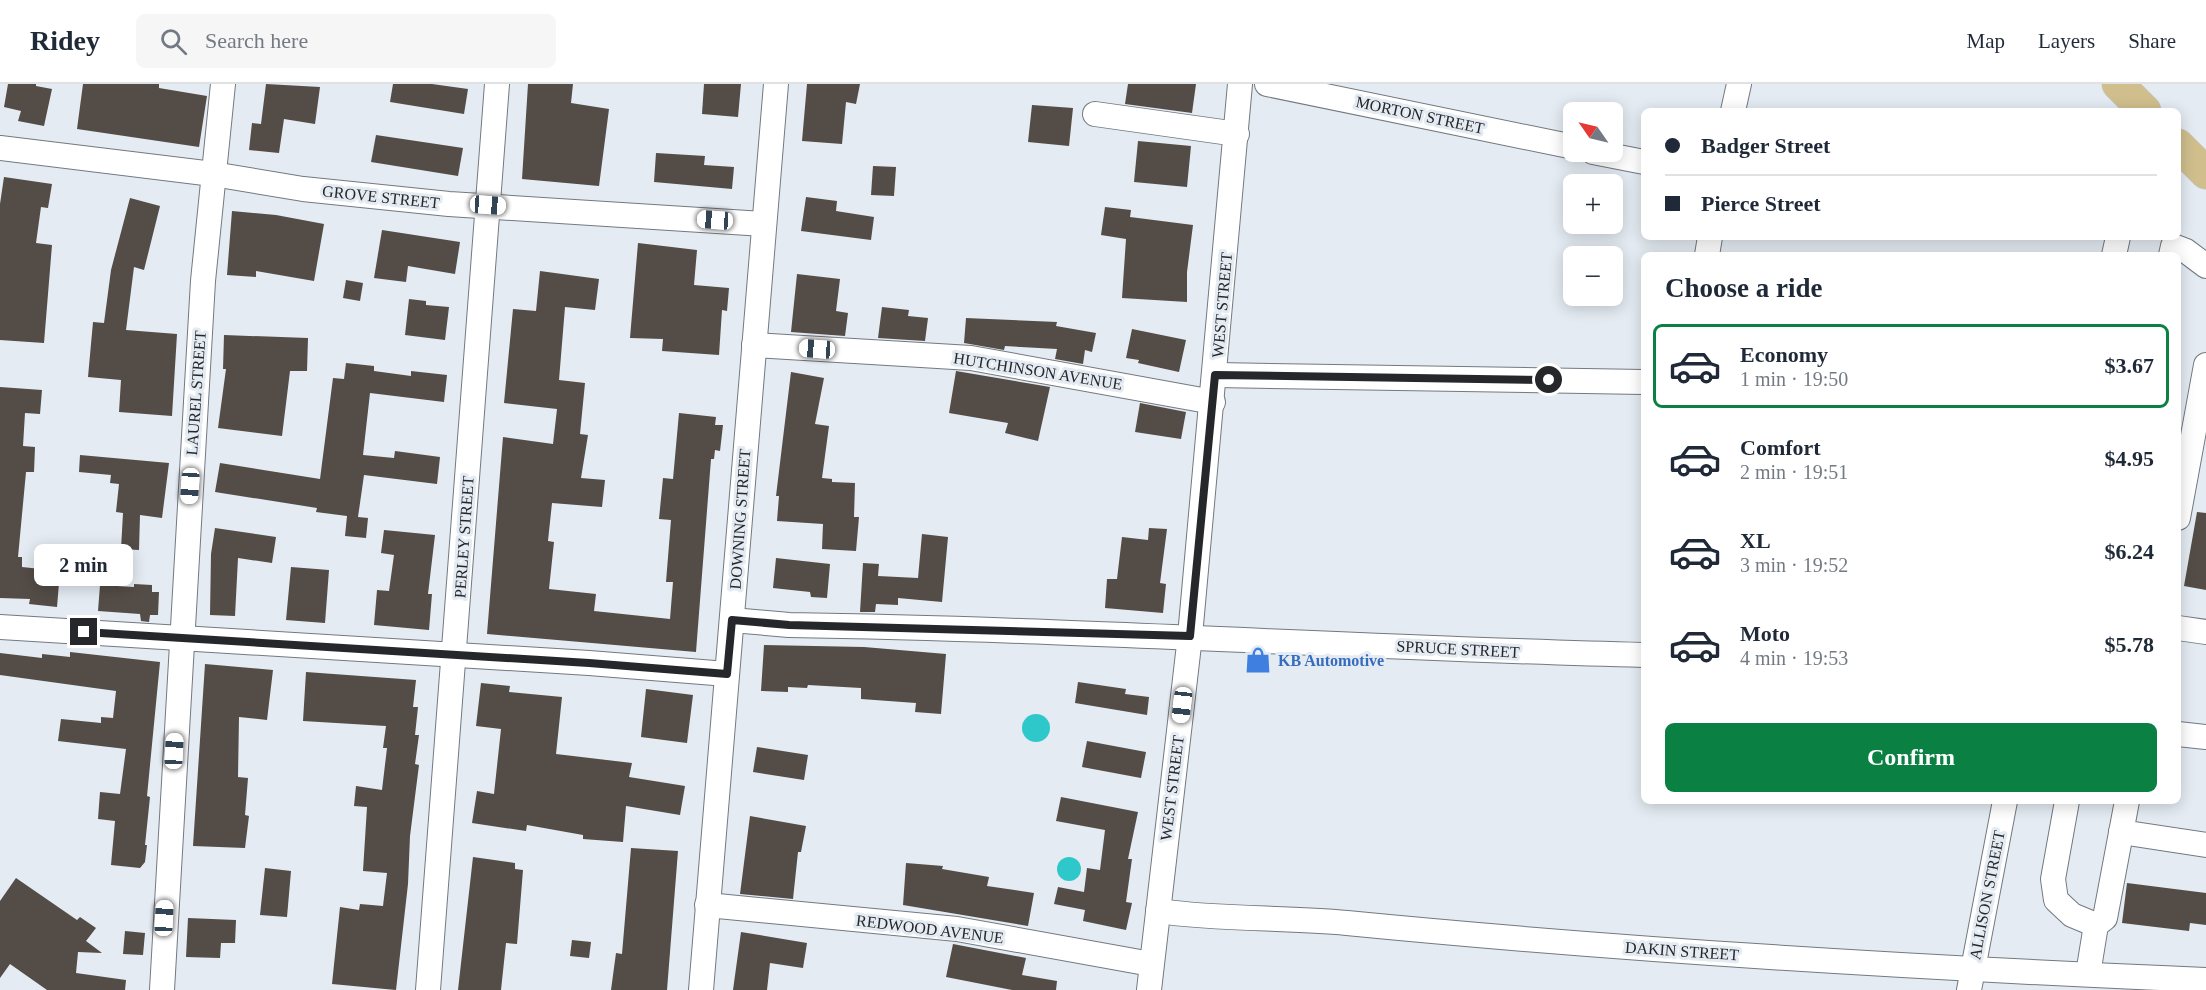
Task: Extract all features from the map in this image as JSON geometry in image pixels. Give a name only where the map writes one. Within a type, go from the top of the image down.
[{"type":"main road","points":[[2118,84],[2142,108]]},
{"type":"main road","points":[[2181,151],[2206,173]]},
{"type":"street","name":"LAUREL STREET","points":[[162,990],[203,281],[223,84]]},
{"type":"street","name":"PERLEY STREET","points":[[428,990],[497,84]]},
{"type":"street","name":"DOWNING STREET","points":[[700,990],[776,84]]},
{"type":"street","name":"WEST STREET","points":[[1149,990],[1190,636],[1240,84]]},
{"type":"street","name":"MORTON STREET","points":[[1267,84],[1563,145]]},
{"type":"street","points":[[1734,108],[1739,84]]},
{"type":"street","points":[[1095,114],[1237,134]]},
{"type":"street","name":"GROVE STREET","points":[[0,148],[213,174],[303,189],[449,204],[764,224]]},
{"type":"street","points":[[1623,158],[1641,161]]},
{"type":"street","points":[[2171,252],[2173,246],[2186,251],[2206,266]]},
{"type":"street","name":"HUTCHINSON AVENUE","points":[[754,345],[971,358],[1213,402]]},
{"type":"street","points":[[2181,486],[2184,453],[2206,365]]},
{"type":"street","points":[[1215,375],[1641,382]]},
{"type":"street","name":"SPRUCE STREET","points":[[732,620],[789,625],[1190,636],[1500,652],[1641,655]]},
{"type":"street","points":[[0,627],[727,674]]},
{"type":"street","points":[[2181,628],[2206,632]]},
{"type":"street","points":[[2181,734],[2206,737]]},
{"type":"street","name":"ALLISON STREET","points":[[1971,980],[2004,804]]},
{"type":"street","points":[[2066,804],[2053,879],[2056,900],[2072,915],[2096,925]]},
{"type":"street","points":[[2088,974],[2096,925],[2105,918],[2126,804]]},
{"type":"street","points":[[2121,832],[2206,845]]},
{"type":"street","name":"REDWOOD AVENUE","points":[[707,905],[957,929],[1151,964]]},
{"type":"street","name":"DAKIN STREET","points":[[1158,911],[1188,915],[1324,921],[1454,935],[1971,980],[2088,974],[2206,980]]},
{"type":"water","points":[[1036,714],[1046,718],[1050,728],[1046,738],[1036,742],[1026,738],[1022,728],[1026,718]]},
{"type":"water","points":[[1069,857],[1078,860],[1081,869],[1078,878],[1069,881],[1060,878],[1057,869],[1060,860]]},
{"type":"building","points":[[8,84],[36,84],[36,86],[52,89],[44,126],[18,121],[21,111],[4,107]]},
{"type":"building","points":[[83,84],[159,84],[159,88],[207,96],[199,147],[77,129]]},
{"type":"building","points":[[266,84],[320,87],[315,124],[284,119],[279,153],[249,150],[252,123],[261,124]]},
{"type":"building","points":[[393,84],[432,84],[468,89],[464,114],[390,102]]},
{"type":"building","points":[[528,84],[573,84],[571,103],[609,109],[599,186],[522,179]]},
{"type":"building","points":[[704,84],[741,84],[738,117],[702,114]]},
{"type":"building","points":[[807,84],[860,84],[856,104],[846,102],[842,144],[802,141]]},
{"type":"building","points":[[1128,84],[1196,84],[1192,113],[1125,104]]},
{"type":"building","points":[[1032,105],[1073,108],[1069,146],[1028,142]]},
{"type":"building","points":[[376,135],[463,148],[458,176],[371,162]]},
{"type":"building","points":[[1138,141],[1191,146],[1187,187],[1134,182]]},
{"type":"building","points":[[656,153],[705,156],[704,165],[734,167],[732,189],[654,182]]},
{"type":"building","points":[[873,166],[896,167],[894,196],[871,195]]},
{"type":"building","points":[[4,177],[52,184],[48,208],[41,207],[36,243],[52,245],[44,343],[0,340],[0,204]]},
{"type":"building","points":[[806,197],[837,201],[836,211],[874,217],[871,240],[801,231]]},
{"type":"building","points":[[130,198],[160,206],[144,270],[134,267],[126,330],[177,334],[172,416],[119,412],[121,380],[88,377],[93,322],[104,323],[111,270]]},
{"type":"building","points":[[1105,207],[1131,210],[1130,217],[1193,225],[1187,272],[1187,302],[1122,298],[1126,239],[1101,235]]},
{"type":"building","points":[[232,211],[276,215],[324,224],[314,281],[256,271],[256,277],[227,275]]},
{"type":"building","points":[[382,230],[460,242],[455,274],[408,266],[406,282],[374,278]]},
{"type":"building","points":[[638,243],[697,250],[694,285],[729,288],[727,311],[722,310],[719,355],[662,351],[663,339],[630,338]]},
{"type":"building","points":[[540,271],[599,279],[595,310],[565,307],[559,380],[585,383],[580,434],[588,435],[581,478],[605,480],[602,507],[552,503],[548,541],[554,542],[549,589],[596,594],[594,611],[670,619],[673,582],[666,582],[671,520],[659,519],[663,478],[673,479],[679,413],[716,417],[715,425],[723,425],[720,451],[715,450],[714,459],[711,459],[696,652],[487,634],[503,437],[553,444],[557,409],[504,403],[513,309],[536,311]]},
{"type":"building","points":[[797,274],[840,279],[836,311],[848,313],[845,336],[791,332]]},
{"type":"building","points":[[346,280],[363,283],[360,301],[343,298]]},
{"type":"building","points":[[409,299],[426,301],[426,305],[449,307],[445,340],[405,335]]},
{"type":"building","points":[[882,307],[909,310],[908,316],[928,318],[925,341],[878,338]]},
{"type":"building","points":[[966,318],[1057,322],[1056,326],[1096,333],[1092,352],[1085,350],[1083,364],[1055,359],[1057,349],[1005,346],[1004,350],[964,343]]},
{"type":"building","points":[[1132,329],[1186,340],[1179,372],[1126,358]]},
{"type":"building","points":[[224,335],[308,338],[307,371],[290,371],[282,436],[218,428],[226,369],[223,369]]},
{"type":"building","points":[[346,363],[374,366],[374,371],[411,376],[411,371],[447,375],[444,402],[370,393],[363,455],[394,458],[395,451],[440,457],[437,484],[364,475],[358,517],[368,518],[366,538],[345,536],[347,516],[316,512],[317,508],[215,492],[220,463],[320,479],[333,378],[344,379]]},
{"type":"building","points":[[956,371],[1050,387],[1038,441],[1005,433],[1008,423],[949,413]]},
{"type":"building","points":[[791,372],[824,378],[815,424],[829,426],[822,478],[832,479],[832,482],[855,483],[854,517],[859,517],[856,551],[822,549],[823,524],[777,521],[779,496],[776,496]]},
{"type":"building","points":[[0,387],[42,390],[40,414],[25,413],[23,446],[35,447],[34,472],[26,472],[18,557],[22,557],[22,567],[60,571],[57,607],[29,604],[30,599],[0,598]]},
{"type":"building","points":[[1140,403],[1186,412],[1181,439],[1135,432]]},
{"type":"building","points":[[80,455],[169,463],[162,518],[140,515],[139,550],[121,549],[123,513],[116,512],[119,484],[110,483],[111,475],[79,472]]},
{"type":"building","points":[[2197,512],[2206,513],[2206,590],[2184,586]]},
{"type":"building","points":[[215,528],[276,537],[272,563],[238,558],[235,616],[210,615],[211,554]]},
{"type":"building","points":[[1149,528],[1167,529],[1160,583],[1166,584],[1163,613],[1105,608],[1107,579],[1117,579],[1122,537],[1148,540]]},
{"type":"building","points":[[384,530],[435,535],[428,594],[432,594],[429,630],[374,625],[377,590],[389,591],[394,555],[381,553]]},
{"type":"building","points":[[922,534],[948,537],[942,602],[898,598],[898,605],[876,604],[875,612],[860,612],[863,563],[879,564],[878,576],[918,578]]},
{"type":"building","points":[[776,558],[830,564],[827,598],[811,597],[810,592],[773,588]]},
{"type":"building","points":[[291,567],[329,570],[325,623],[286,620]]},
{"type":"building","points":[[134,584],[152,585],[152,592],[159,592],[158,615],[150,615],[149,622],[141,621],[140,614],[98,611],[100,585],[134,587]]},
{"type":"building","points":[[764,645],[864,647],[946,654],[941,714],[915,712],[916,703],[861,699],[861,688],[808,685],[807,688],[788,687],[788,692],[761,691]]},
{"type":"building","points":[[70,652],[160,662],[147,796],[150,797],[145,845],[147,845],[145,862],[140,868],[111,865],[115,821],[98,819],[100,792],[120,794],[126,749],[58,741],[61,719],[101,723],[101,717],[113,718],[116,691],[0,675],[0,653],[42,658],[42,654],[70,657]]},
{"type":"building","points":[[205,664],[273,670],[267,720],[239,717],[238,777],[248,778],[245,815],[249,816],[245,848],[193,846]]},
{"type":"building","points":[[306,672],[416,680],[413,707],[418,707],[415,735],[419,735],[415,764],[419,765],[396,990],[332,984],[340,907],[359,910],[360,904],[383,906],[387,873],[363,871],[367,807],[354,806],[356,786],[382,790],[387,748],[383,748],[386,726],[303,721]]},
{"type":"building","points":[[1078,682],[1126,689],[1125,694],[1149,697],[1147,715],[1075,703]]},
{"type":"building","points":[[481,683],[510,686],[509,692],[562,697],[556,754],[632,763],[629,777],[685,786],[680,815],[626,806],[623,842],[583,839],[583,835],[527,825],[526,831],[472,823],[477,791],[494,794],[501,729],[476,726]]},
{"type":"building","points":[[646,689],[693,695],[687,743],[641,737]]},
{"type":"building","points":[[1087,741],[1146,752],[1141,778],[1082,767]]},
{"type":"building","points":[[757,747],[808,755],[804,780],[753,772]]},
{"type":"building","points":[[1061,797],[1138,812],[1128,859],[1132,859],[1126,902],[1132,903],[1126,930],[1083,921],[1085,910],[1054,904],[1058,887],[1084,892],[1087,868],[1100,870],[1105,830],[1056,821]]},
{"type":"building","points":[[750,816],[806,826],[801,852],[798,852],[793,899],[740,894]]},
{"type":"building","points":[[631,848],[678,851],[667,990],[611,990],[616,953],[622,954]]},
{"type":"building","points":[[473,857],[515,863],[515,869],[523,870],[517,944],[506,943],[501,990],[458,990]]},
{"type":"building","points":[[906,863],[943,866],[942,869],[989,877],[987,886],[1034,893],[1028,926],[903,905]]},
{"type":"building","points":[[265,868],[291,871],[287,917],[260,915]]},
{"type":"building","points":[[16,878],[77,920],[80,917],[96,928],[86,941],[102,953],[78,952],[76,973],[126,980],[125,990],[47,990],[10,964],[0,978],[0,901]]},
{"type":"building","points":[[2127,883],[2206,893],[2206,925],[2190,923],[2189,931],[2122,923]]},
{"type":"building","points":[[188,918],[236,920],[235,943],[221,943],[220,958],[186,957]]},
{"type":"building","points":[[125,931],[145,933],[143,955],[123,954]]},
{"type":"building","points":[[741,932],[807,943],[803,968],[770,963],[767,990],[733,990]]},
{"type":"building","points":[[572,940],[591,942],[589,958],[570,956]]},
{"type":"building","points":[[953,944],[1026,958],[1022,975],[1057,981],[1056,990],[1012,990],[946,977]]},
{"type":"place","name":"KB Automotive","points":[[1258,660]]},
{"type":"route","points":[[84,632],[589,663],[727,674],[732,620],[789,625],[1190,636],[1215,375],[1549,380]]}]
